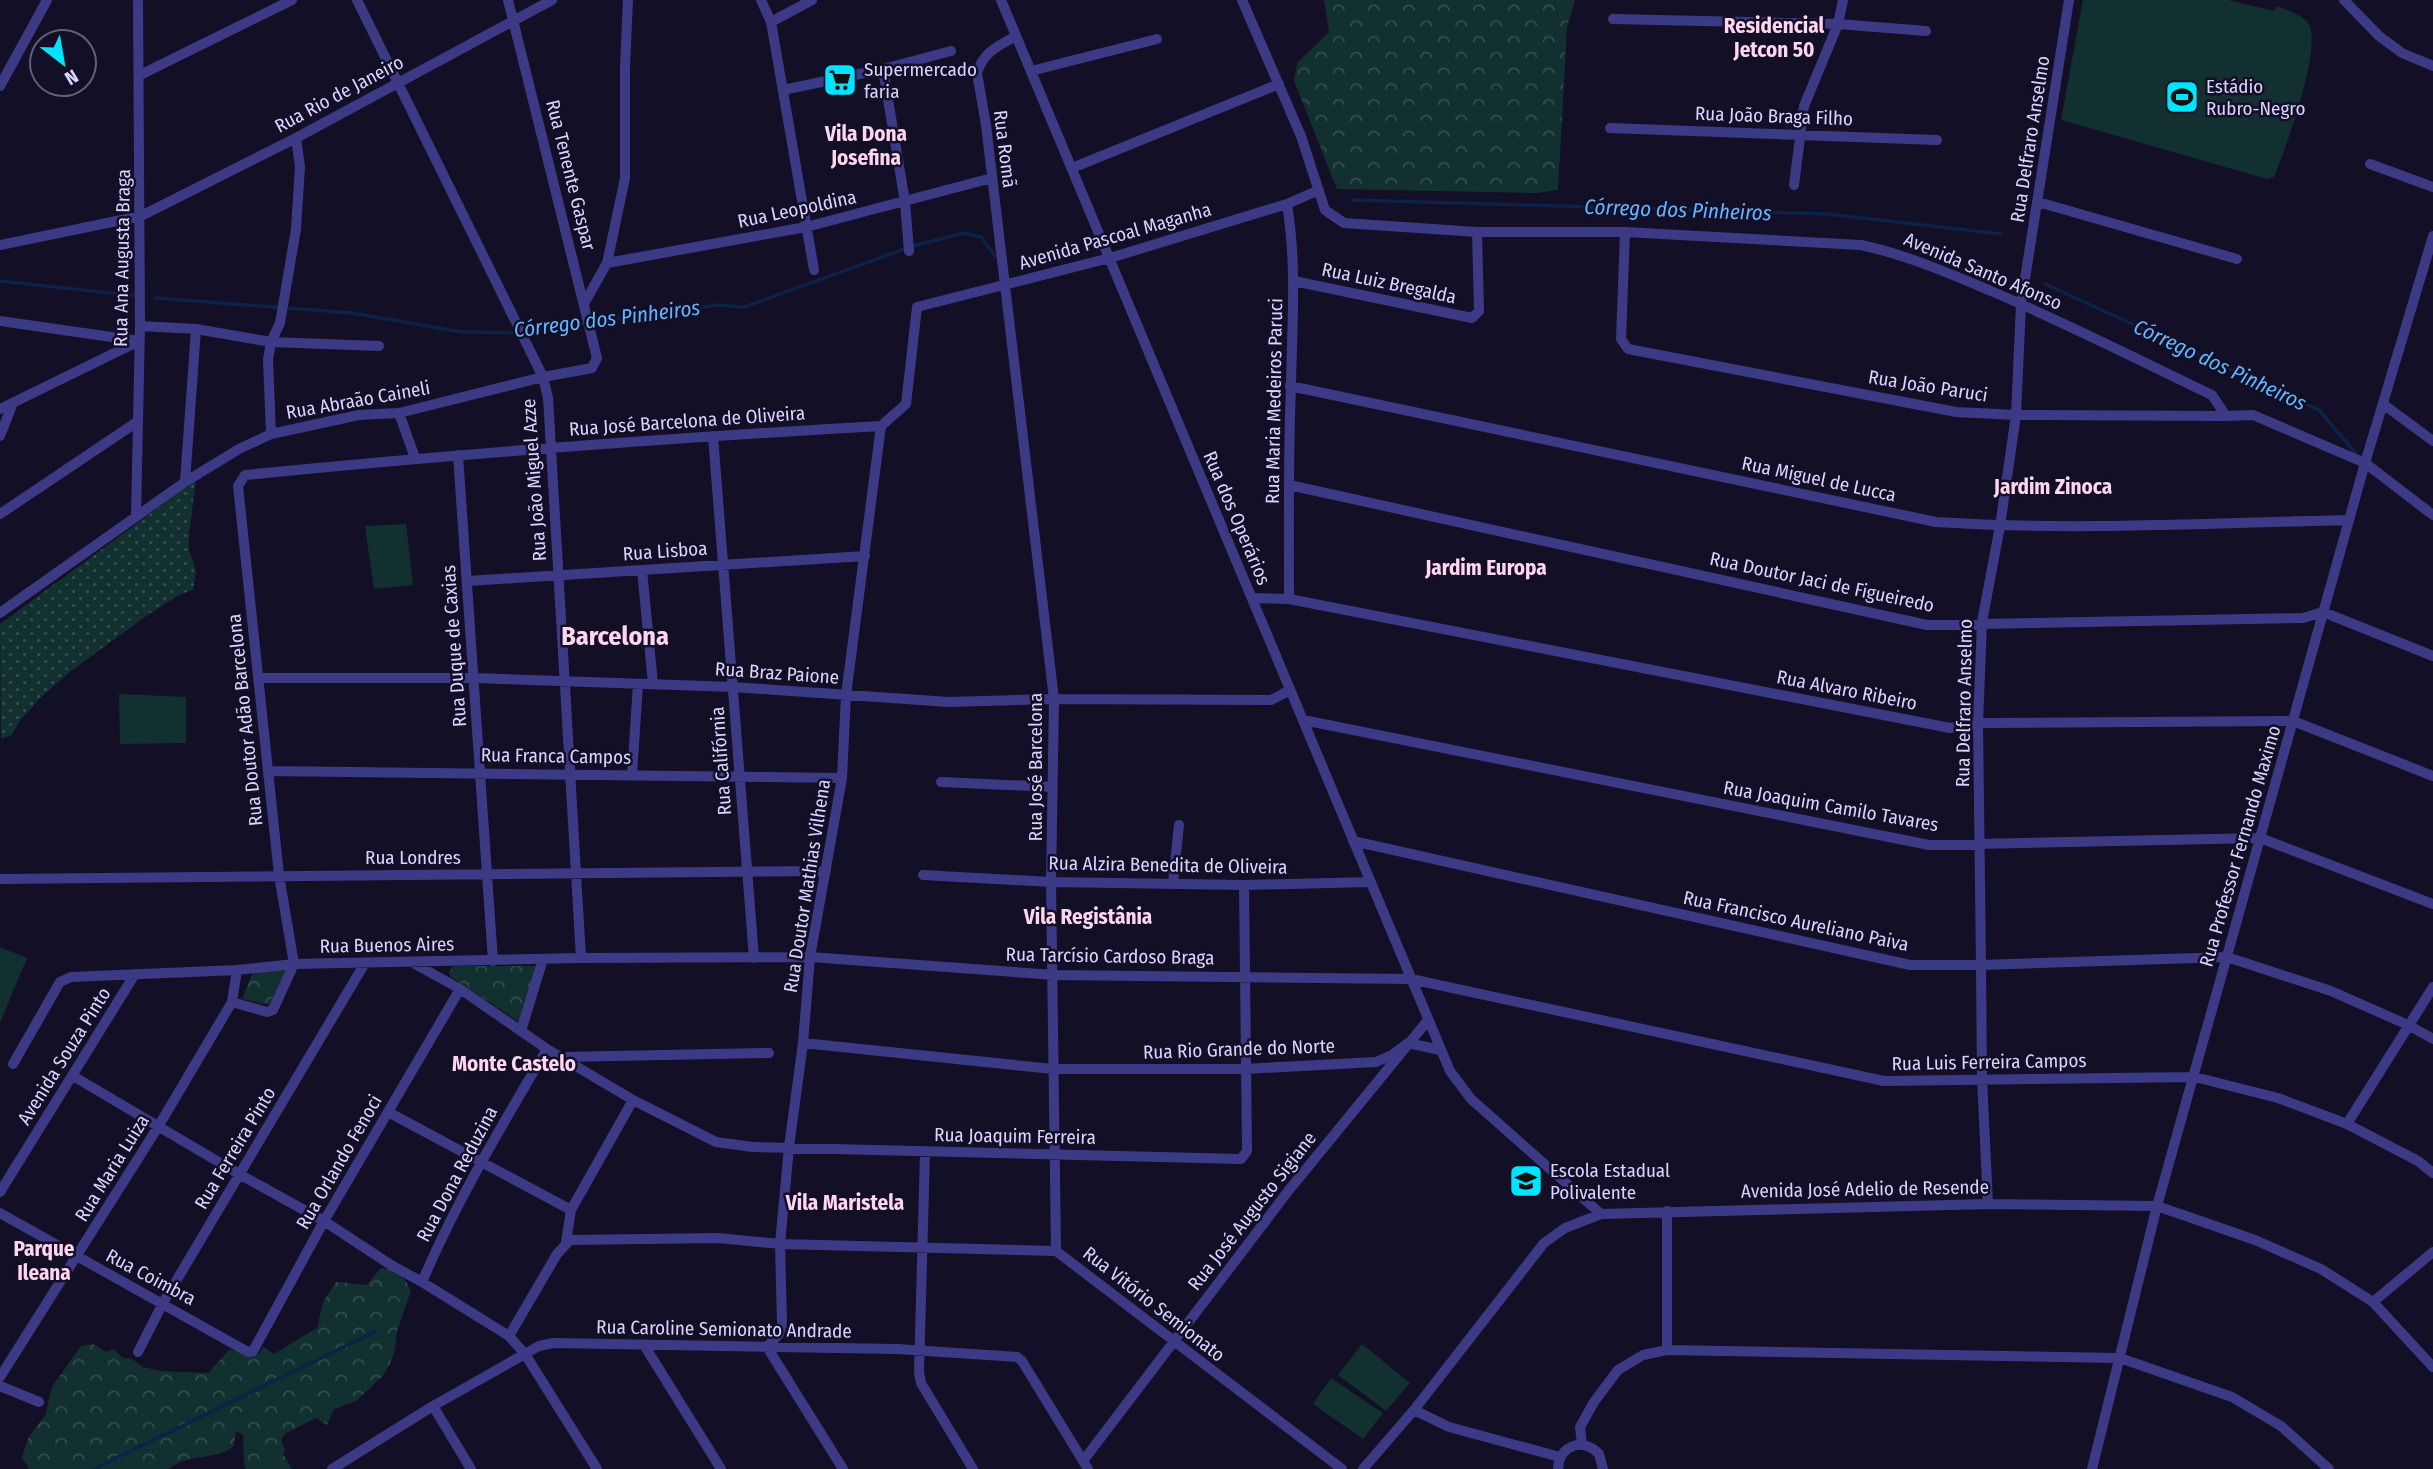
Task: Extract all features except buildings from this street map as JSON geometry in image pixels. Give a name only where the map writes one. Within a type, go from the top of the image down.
[{"type":"street","points":[[0,86],[47,0]]},
{"type":"street","name":"Rua Ana Augusta Braga","points":[[136,516],[141,326],[138,0]]},
{"type":"street","points":[[140,75],[292,0]]},
{"type":"street","name":"Rua João Miguel Azze","points":[[357,0],[542,377],[548,398],[580,958]]},
{"type":"street","name":"Rua Tenente Gaspar","points":[[508,0],[597,358]]},
{"type":"street","name":"Rua Rio de Janeiro","points":[[0,245],[141,216],[296,138],[552,0]]},
{"type":"street","points":[[585,302],[607,263],[625,178],[628,0]]},
{"type":"street","points":[[761,0],[771,22],[814,270]]},
{"type":"street","points":[[771,22],[812,0]]},
{"type":"street","points":[[1003,5],[1015,0]]},
{"type":"street","name":"Avenida Santo Afonso","points":[[1242,0],[1301,136],[1325,210],[1344,222],[1477,232],[1626,232],[1861,245],[1914,258],[2021,304],[2212,395],[2226,416]]},
{"type":"street","points":[[1794,185],[1804,106],[1838,24],[1843,0]]},
{"type":"street","name":"Rua Delfraro Anselmo","points":[[1988,1204],[1982,1079],[1978,723],[1982,622],[2000,526],[2016,415],[2021,304],[2069,0]]},
{"type":"street","points":[[2344,0],[2379,36],[2402,53],[2433,66]]},
{"type":"street","name":"Rua dos Operários","points":[[1003,5],[1440,1050]]},
{"type":"street","points":[[1613,19],[1838,24],[1926,31]]},
{"type":"street","name":"Rua Romã","points":[[1003,285],[992,178],[976,73],[988,51],[1016,36]]},
{"type":"street","points":[[1031,72],[1157,39]]},
{"type":"street","points":[[783,90],[883,69],[951,51]]},
{"type":"street","points":[[883,69],[905,202],[909,251]]},
{"type":"street","points":[[1072,169],[1279,84]]},
{"type":"street","name":"Rua João Braga Filho","points":[[1610,128],[1937,140]]},
{"type":"street","points":[[271,434],[268,360],[272,339],[279,323],[296,229],[300,167],[296,138]]},
{"type":"street","points":[[2370,164],[2433,187]]},
{"type":"street","name":"Rua Leopoldina","points":[[607,263],[806,227],[992,178]]},
{"type":"street","name":"Avenida Pascoal Maganha","points":[[881,426],[906,404],[917,307],[1110,258],[1287,204],[1319,190]]},
{"type":"street","points":[[2038,202],[2237,259]]},
{"type":"street","name":"Rua Maria Medeiros Paruci","points":[[1287,204],[1292,233],[1294,281],[1290,386],[1289,599]]},
{"type":"street","name":"Rua Luiz Bregalda","points":[[1294,281],[1472,318],[1479,311],[1477,232]]},
{"type":"street","name":"Rua João Paruci","points":[[1626,232],[1621,339],[1628,349],[1956,412],[2016,415],[2226,416]]},
{"type":"street","name":"Rua Professor Fernando Maximo","points":[[2092,1469],[2158,1206],[2323,611],[2433,236]]},
{"type":"street","name":"Rua José Barcelona","points":[[1003,285],[1054,699],[1051,882],[1056,1251]]},
{"type":"street","points":[[0,321],[139,341]]},
{"type":"street","points":[[141,326],[379,346]]},
{"type":"street","points":[[185,482],[196,329]]},
{"type":"street","points":[[0,409],[139,341]]},
{"type":"street","name":"Rua Abraão Caineli","points":[[0,613],[185,482],[239,449],[271,434],[359,415],[399,413],[542,377],[592,368],[597,363],[597,358]]},
{"type":"street","name":"Rua Miguel de Lucca","points":[[1290,386],[1936,522],[2000,526],[2090,526],[2349,520]]},
{"type":"street","points":[[0,436],[13,403]]},
{"type":"street","points":[[2383,404],[2433,441]]},
{"type":"street","points":[[399,413],[415,458]]},
{"type":"street","points":[[2226,416],[2253,415],[2365,463],[2433,515]]},
{"type":"street","points":[[0,514],[137,422]]},
{"type":"street","name":"Rua José Barcelona de Oliveira","points":[[245,475],[415,458],[881,426]]},
{"type":"street","name":"Rua Doutor Mathias Vilhena","points":[[767,1347],[779,1334],[782,1324],[780,1244],[789,1147],[803,1043],[810,957],[842,778],[846,695],[881,426]]},
{"type":"street","name":"Rua Califórnia","points":[[713,436],[754,958]]},
{"type":"street","name":"Rua Duque de Caxias","points":[[458,455],[494,961]]},
{"type":"street","name":"Rua Doutor Adão Barcelona","points":[[245,475],[238,486],[279,875],[294,964]]},
{"type":"street","name":"Rua Doutor Jaci de Figueiredo","points":[[1289,485],[1927,625],[2303,618],[2323,611]]},
{"type":"street","name":"Rua Lisboa","points":[[467,581],[865,556]]},
{"type":"street","points":[[642,570],[653,684]]},
{"type":"street","name":"Rua Alvaro Ribeiro","points":[[1252,598],[1289,599],[1950,728],[1978,723],[2293,721],[2433,776]]},
{"type":"street","points":[[2323,611],[2433,656]]},
{"type":"street","name":"Rua Braz Paione","points":[[260,678],[474,678],[653,684],[948,702],[1271,699],[1290,690]]},
{"type":"street","points":[[632,775],[638,684]]},
{"type":"street","name":"Rua Joaquim Camilo Tavares","points":[[1303,720],[1929,845],[2260,838],[2433,904]]},
{"type":"street","name":"Rua Franca Campos","points":[[269,771],[842,778]]},
{"type":"street","points":[[941,782],[1053,787]]},
{"type":"street","points":[[1173,883],[1179,825]]},
{"type":"street","name":"Rua Francisco Aureliano Paiva","points":[[1353,841],[1910,965],[2227,957],[2331,991],[2408,1024],[2433,1039]]},
{"type":"street","name":"Rua Londres","points":[[0,879],[826,871]]},
{"type":"street","name":"Rua Alzira Benedita de Oliveira","points":[[923,876],[1051,882],[1244,885],[1370,882]]},
{"type":"street","points":[[1244,885],[1244,1069]]},
{"type":"street","name":"Rua Buenos Aires","points":[[13,1063],[60,982],[71,977],[237,970],[294,964],[580,958],[810,957]]},
{"type":"street","name":"Rua Tarcísio Cardoso Braga","points":[[810,957],[1054,975],[1411,979]]},
{"type":"street","points":[[521,1031],[543,959]]},
{"type":"street","name":"Rua Ferreira Pinto","points":[[138,1352],[163,1303],[365,963]]},
{"type":"street","name":"Rua Joaquim Ferreira","points":[[413,963],[460,989],[561,1058],[633,1100],[716,1142],[734,1146],[1241,1159],[1247,1151],[1244,1069]]},
{"type":"street","points":[[232,1002],[267,1012],[273,1010],[294,964]]},
{"type":"street","name":"Rua Maria Luiza","points":[[0,1377],[158,1127],[232,1002],[237,970]]},
{"type":"street","name":"Avenida Souza Pinto","points":[[0,1192],[135,974]]},
{"type":"street","name":"Rua Luis Ferreira Campos","points":[[1411,979],[1884,1082],[2194,1077],[2278,1098],[2347,1124],[2418,1161],[2433,1173]]},
{"type":"street","points":[[2347,1124],[2433,987]]},
{"type":"street","name":"Rua Orlando Fenoci","points":[[248,1352],[256,1349],[324,1221],[460,989]]},
{"type":"street","name":"Rua José Augusto Sigiane","points":[[1085,1465],[1289,1189],[1428,1020]]},
{"type":"street","name":"Rua Rio Grande do Norte","points":[[803,1043],[1053,1069],[1244,1069],[1376,1062],[1392,1055],[1408,1043]]},
{"type":"street","points":[[1408,1043],[1440,1050],[1450,1072],[1471,1099],[1601,1214]]},
{"type":"street","name":"Rua Dona Reduzina","points":[[422,1282],[481,1160],[547,1049]]},
{"type":"street","points":[[561,1058],[769,1053]]},
{"type":"street","points":[[73,1076],[324,1221],[509,1336],[526,1354],[597,1469]]},
{"type":"street","points":[[509,1336],[566,1242],[571,1210],[633,1100]]},
{"type":"street","points":[[388,1112],[571,1210]]},
{"type":"street","points":[[925,1152],[919,1372],[922,1383],[973,1469]]},
{"type":"street","name":"Avenida José Adelio de Resende","points":[[1363,1469],[1414,1410],[1544,1243],[1565,1228],[1601,1214],[1988,1204],[2158,1206],[2255,1240],[2321,1269],[2373,1302],[2433,1367]]},
{"type":"street","points":[[1667,1211],[1667,1350]]},
{"type":"street","name":"Rua Coimbra","points":[[0,1213],[248,1352]]},
{"type":"street","name":"Rua Vitório Semionato","points":[[566,1242],[718,1238],[780,1244],[1056,1251],[1342,1469]]},
{"type":"street","points":[[2373,1302],[2433,1252]]},
{"type":"street","name":"Rua Caroline Semionato Andrade","points":[[340,1467],[433,1406],[539,1346],[553,1343],[919,1350],[1017,1357],[1085,1465]]},
{"type":"street","points":[[644,1345],[720,1469]]},
{"type":"street","points":[[767,1347],[843,1469]]},
{"type":"street","points":[[1582,1444],[1580,1427],[1594,1402],[1618,1370],[1643,1355],[1667,1350],[2120,1358],[2232,1398],[2281,1426],[2329,1469]]},
{"type":"street","points":[[0,1386],[39,1402]]},
{"type":"street","points":[[433,1406],[471,1469]]},
{"type":"street","points":[[1414,1410],[1449,1427],[1560,1457]]},
{"type":"street","points":[[1558,1469],[1560,1457],[1569,1447],[1582,1444],[1599,1454],[1602,1469]]},
{"type":"green space","points":[[1324,0],[1575,0],[1567,27],[1558,190],[1537,193],[1337,189],[1294,81],[1297,63],[1329,32]]},
{"type":"green space","name":"Estádio Rubro-Negro","points":[[2083,0],[2228,0],[2274,11],[2277,6],[2303,18],[2309,25],[2312,37],[2311,55],[2300,100],[2274,177],[2267,179],[2061,120]]},
{"type":"green space","points":[[196,480],[189,534],[189,550],[196,571],[193,590],[181,594],[149,614],[71,671],[40,698],[19,722],[12,735],[1,739],[0,624]]},
{"type":"green space","points":[[406,524],[413,585],[374,589],[365,526]]},
{"type":"green space","points":[[119,694],[186,697],[186,743],[120,744]]},
{"type":"green space","points":[[0,947],[27,958],[0,1023]]},
{"type":"green space","points":[[453,966],[538,966],[522,1024],[451,977],[449,973]]},
{"type":"green space","points":[[289,967],[270,1005],[242,999],[254,970]]},
{"type":"green space","points":[[381,1268],[400,1275],[411,1291],[397,1331],[390,1364],[382,1377],[356,1401],[334,1409],[327,1425],[316,1418],[286,1433],[281,1439],[285,1451],[283,1454],[292,1469],[246,1469],[243,1435],[236,1431],[234,1446],[227,1451],[184,1461],[169,1469],[29,1469],[22,1457],[29,1436],[45,1416],[52,1387],[81,1346],[93,1344],[106,1352],[114,1349],[123,1358],[160,1371],[208,1373],[229,1350],[259,1354],[263,1347],[274,1354],[317,1328],[323,1302],[336,1282],[367,1285]]},
{"type":"green space","points":[[1362,1344],[1410,1383],[1386,1411],[1338,1375]]},
{"type":"green space","points":[[1331,1378],[1383,1413],[1363,1439],[1313,1404]]},
{"type":"waterway","name":"Córrego dos Pinheiros","points":[[1353,200],[1828,214],[2001,234]]},
{"type":"waterway","name":"Córrego dos Pinheiros","points":[[525,332],[717,305],[744,307],[913,246],[964,233],[981,237],[995,256]]},
{"type":"waterway","name":"Córrego dos Pinheiros","points":[[0,281],[138,296]]},
{"type":"waterway","name":"Córrego dos Pinheiros","points":[[2045,284],[2319,410],[2358,456]]},
{"type":"waterway","name":"Córrego dos Pinheiros","points":[[156,298],[352,313],[462,332],[517,333]]},
{"type":"waterway","points":[[94,1469],[376,1331]]},
{"type":"place","name":"Supermercado faria","points":[[840,80]]},
{"type":"place","name":"Estádio Rubro-Negro","points":[[2182,97]]},
{"type":"place","name":"Escola Estadual Polivalente","points":[[1526,1181]]},
{"type":"district","name":"Residencial Jetcon 50","points":[[1774,38]]},
{"type":"district","name":"Vila Dona Josefina","points":[[866,146]]},
{"type":"district","name":"Jardim Zinoca","points":[[2053,487]]},
{"type":"district","name":"Jardim Europa","points":[[1486,568]]},
{"type":"district","name":"Barcelona","points":[[615,636]]},
{"type":"district","name":"Vila Registânia","points":[[1088,917]]},
{"type":"district","name":"Monte Castelo","points":[[514,1064]]},
{"type":"district","name":"Vila Maristela","points":[[845,1203]]},
{"type":"district","name":"Parque Ileana","points":[[44,1261]]}]
